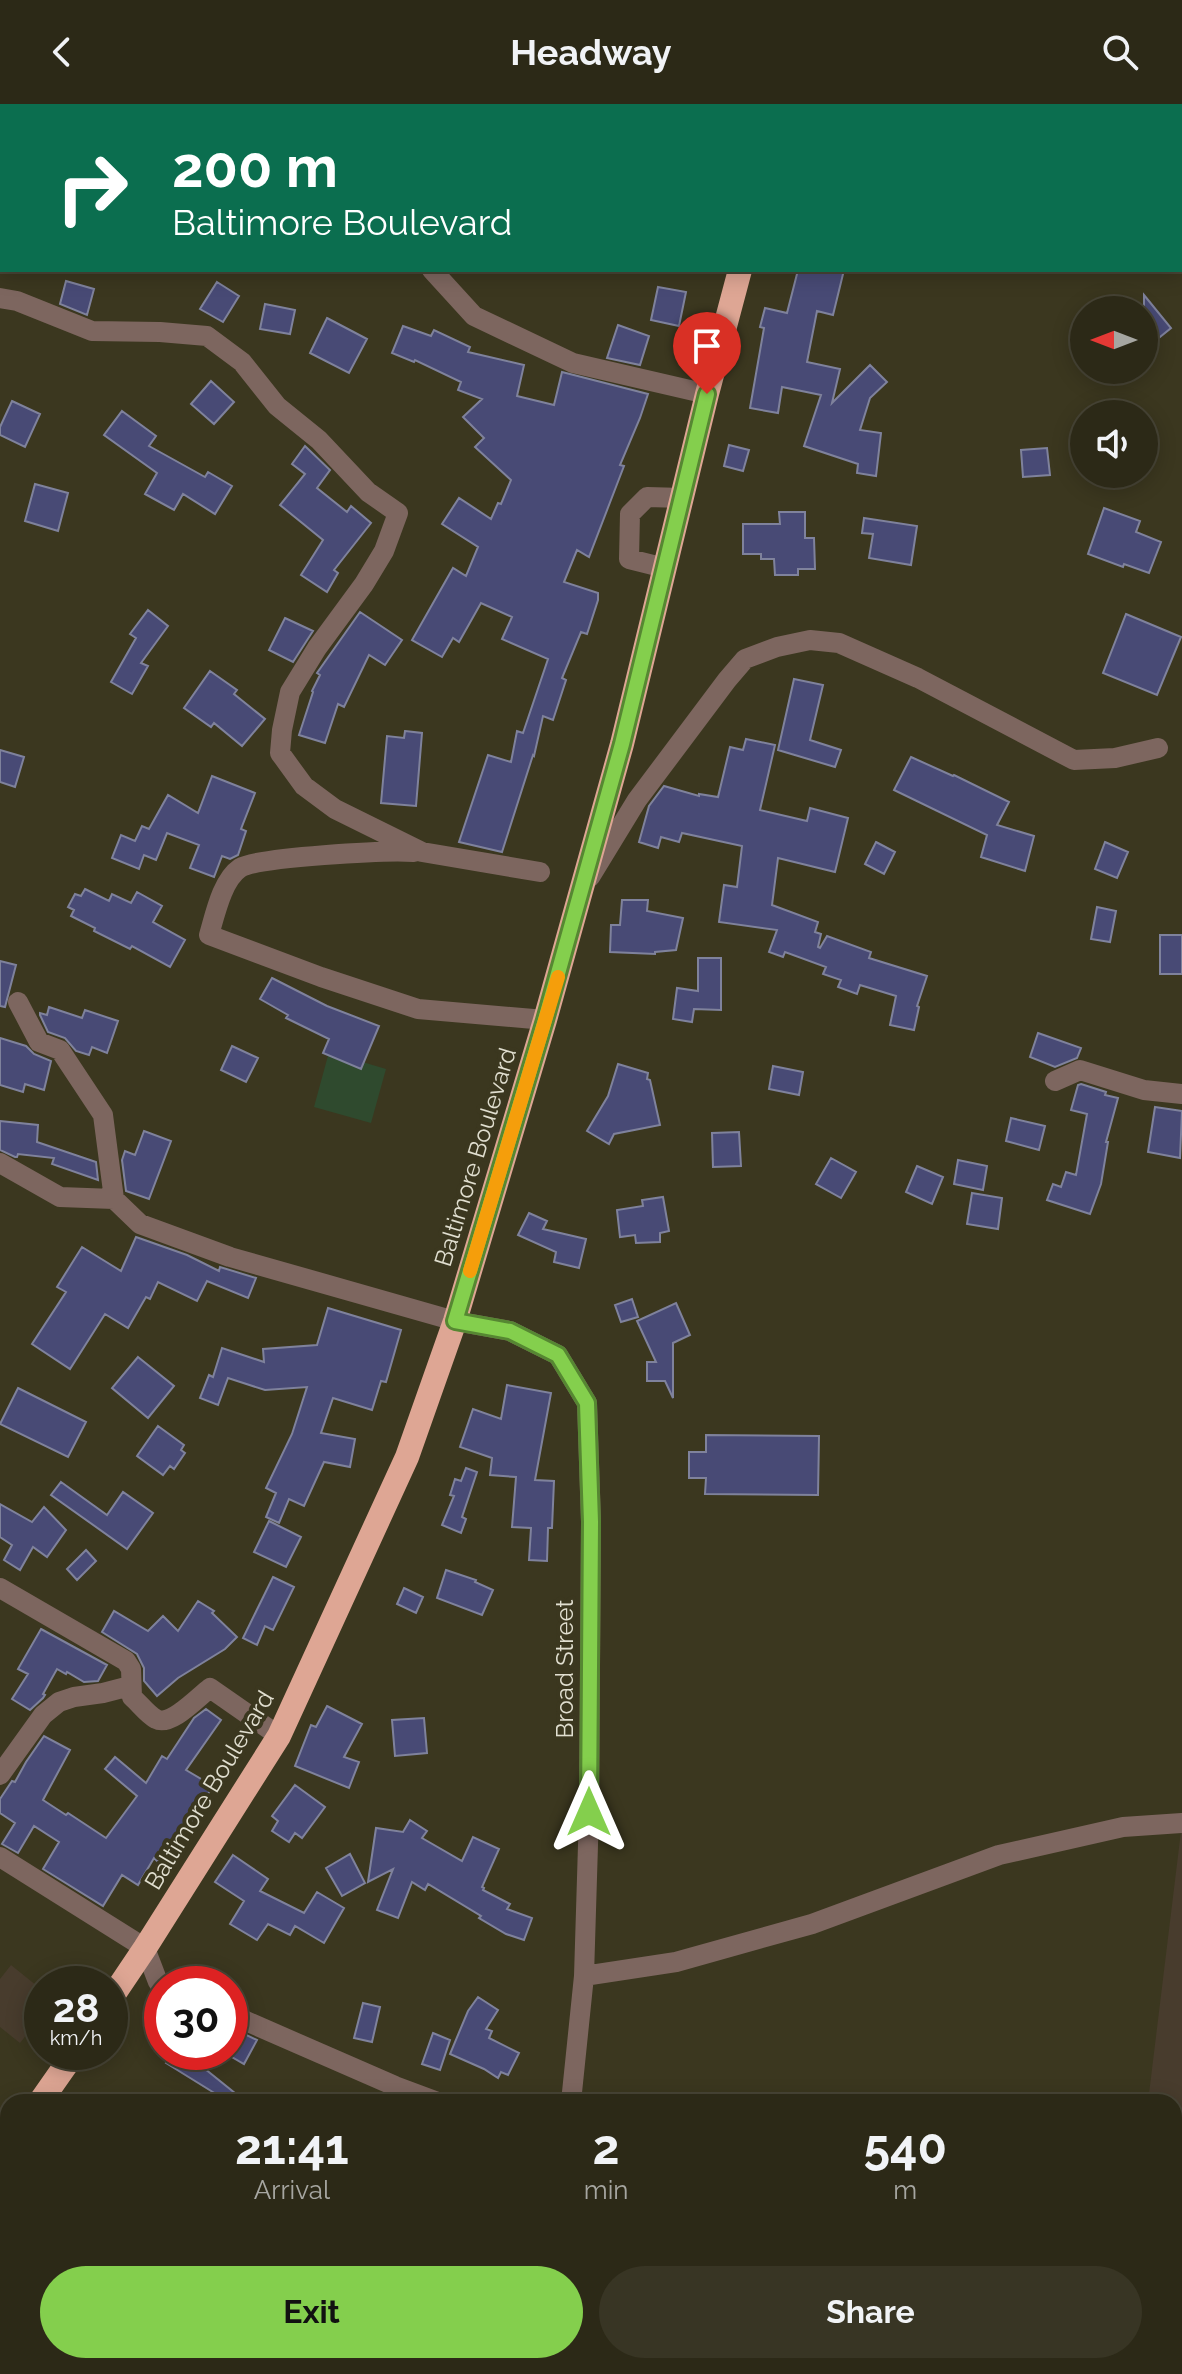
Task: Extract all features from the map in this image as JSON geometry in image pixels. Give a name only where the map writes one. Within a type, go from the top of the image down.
[{"type":"highway","name":"Baltimore Boulevard","points":[[128,1973],[279,1736],[407,1457],[455,1321],[545,1020],[622,744],[739,272]]},
{"type":"highway","points":[[46,2094],[62,2070]]},
{"type":"street","points":[[434,272],[474,316],[573,363],[707,394]]},
{"type":"street","points":[[0,298],[17,301],[92,331],[207,336],[242,362],[277,406],[319,440],[368,492],[398,513],[384,551],[290,692],[280,753],[304,786],[335,809],[422,852]]},
{"type":"street","points":[[665,568],[629,559],[630,514],[647,497],[683,498]]},
{"type":"street","points":[[581,890],[637,800],[727,680],[745,659],[777,647],[810,640],[839,643],[918,678],[1074,760],[1115,758],[1158,748]]},
{"type":"street","points":[[540,872],[422,852],[392,851],[276,861],[240,868],[223,889],[209,935],[418,1009],[545,1020]]},
{"type":"street","points":[[0,1163],[60,1197],[114,1199],[103,1115],[60,1050],[39,1042],[18,1002]]},
{"type":"street","points":[[1055,1081],[1080,1070],[1144,1090],[1182,1094]]},
{"type":"street","name":"Broad Street","points":[[114,1199],[140,1224],[230,1257],[455,1321],[510,1331],[558,1355],[587,1403],[591,1522],[589,1812],[584,1976],[572,2094]]},
{"type":"street","points":[[0,1588],[126,1661],[131,1669],[132,1697],[156,1719],[175,1718],[210,1688],[279,1736]]},
{"type":"street","points":[[0,1775],[43,1715],[59,1702],[130,1686]]},
{"type":"street","points":[[584,1976],[676,1962],[812,1924],[999,1855],[1123,1827],[1182,1823]]},
{"type":"street","points":[[0,1857],[145,1948],[152,1966]]},
{"type":"street","points":[[248,2022],[416,2094]]},
{"type":"shaded area","points":[[1182,1823],[1182,2094],[1149,2094]]},
{"type":"shaded area","points":[[11,1965],[24,1975],[24,2038],[20,2043],[0,2027],[0,1979]]},
{"type":"green space","points":[[329,1052],[386,1069],[371,1123],[314,1107]]},
{"type":"building","points":[[797,272],[844,272],[833,315],[817,311],[807,362],[840,369],[832,403],[870,365],[887,382],[870,398],[860,430],[881,433],[876,476],[857,473],[858,464],[804,446],[821,395],[782,387],[778,413],[750,408],[765,308],[787,313]]},
{"type":"building","points":[[66,281],[94,289],[87,315],[60,304]]},
{"type":"building","points":[[217,282],[239,296],[223,322],[200,309]]},
{"type":"building","points":[[658,287],[686,292],[679,326],[651,320]]},
{"type":"building","points":[[265,304],[295,310],[290,334],[260,329]]},
{"type":"building","points":[[1158,312],[1171,328],[1158,339]]},
{"type":"building","points":[[327,318],[367,339],[349,373],[310,353]]},
{"type":"building","points":[[618,325],[649,336],[640,365],[607,358]]},
{"type":"building","points":[[403,326],[431,336],[434,330],[470,347],[468,352],[524,365],[517,396],[554,405],[562,372],[648,394],[589,557],[577,550],[564,582],[598,593],[598,600],[587,634],[581,632],[562,678],[566,680],[553,720],[543,716],[534,756],[502,852],[459,842],[488,755],[511,762],[517,731],[523,733],[548,659],[502,639],[512,617],[481,603],[459,642],[453,638],[442,657],[412,640],[453,568],[466,576],[478,547],[442,524],[459,498],[491,519],[511,480],[475,447],[484,438],[463,417],[482,399],[458,390],[461,382],[415,360],[392,353]]},
{"type":"building","points":[[211,381],[234,402],[214,424],[191,404]]},
{"type":"building","points":[[12,401],[40,414],[25,447],[0,435],[0,427]]},
{"type":"building","points":[[122,411],[156,436],[149,446],[205,477],[208,472],[232,486],[215,514],[183,494],[174,510],[145,494],[157,473],[104,435]]},
{"type":"building","points":[[729,445],[749,450],[743,471],[724,466]]},
{"type":"building","points":[[305,446],[330,470],[317,488],[347,512],[351,506],[371,523],[334,570],[338,573],[327,592],[301,575],[323,540],[280,505],[305,474],[292,464]]},
{"type":"building","points":[[1047,448],[1050,475],[1023,477],[1021,450]]},
{"type":"building","points":[[35,484],[68,493],[58,531],[25,521]]},
{"type":"building","points":[[1104,508],[1140,521],[1136,532],[1161,542],[1149,573],[1088,554]]},
{"type":"building","points":[[779,512],[805,512],[805,538],[814,538],[815,569],[798,569],[798,575],[775,575],[774,559],[761,559],[761,554],[743,554],[743,524],[780,524]]},
{"type":"building","points":[[864,518],[917,526],[911,565],[869,558],[873,534],[862,533]]},
{"type":"building","points":[[148,610],[168,626],[141,663],[148,666],[132,694],[111,682],[136,638],[130,634]]},
{"type":"building","points":[[360,612],[402,640],[385,665],[369,655],[344,707],[338,704],[325,743],[299,735],[320,675],[317,673]]},
{"type":"building","points":[[1126,614],[1181,637],[1157,695],[1103,673]]},
{"type":"building","points":[[285,618],[313,631],[293,662],[269,650]]},
{"type":"building","points":[[210,671],[237,690],[234,694],[265,719],[242,746],[214,723],[211,727],[184,708]]},
{"type":"building","points":[[794,679],[823,685],[810,740],[841,750],[835,767],[778,750]]},
{"type":"building","points":[[405,731],[422,733],[416,806],[381,803],[387,736],[404,738]]},
{"type":"building","points":[[746,739],[775,745],[760,810],[807,821],[810,808],[848,818],[835,872],[778,858],[772,905],[818,922],[815,932],[821,934],[820,948],[827,936],[871,952],[869,958],[927,976],[917,1006],[914,1030],[890,1025],[896,996],[860,985],[857,994],[838,987],[841,980],[823,974],[826,967],[785,952],[783,957],[769,952],[777,930],[719,922],[724,885],[737,887],[742,846],[682,833],[679,842],[661,837],[658,848],[639,842],[649,806],[664,786],[699,796],[718,797],[730,747],[743,750]]},
{"type":"building","points":[[0,750],[24,757],[15,787],[0,782]]},
{"type":"building","points":[[911,757],[1009,802],[997,825],[1034,836],[1025,871],[981,857],[987,835],[894,790]]},
{"type":"building","points":[[212,776],[255,793],[241,829],[246,831],[238,855],[230,859],[222,856],[214,877],[190,868],[199,845],[167,833],[156,860],[144,855],[139,869],[112,858],[121,835],[135,841],[142,826],[149,829],[168,795],[198,813]]},
{"type":"building","points":[[876,842],[895,852],[884,874],[865,864]]},
{"type":"building","points":[[1105,842],[1128,852],[1117,878],[1095,869]]},
{"type":"building","points":[[85,889],[109,901],[112,894],[131,903],[137,892],[162,906],[153,922],[185,940],[170,967],[132,946],[130,949],[94,931],[95,928],[71,916],[74,910],[68,907],[75,894],[81,896]]},
{"type":"building","points":[[622,900],[648,900],[647,911],[683,918],[676,950],[655,954],[610,952],[611,925],[620,925]]},
{"type":"building","points":[[1097,907],[1116,911],[1110,942],[1091,939]]},
{"type":"building","points":[[1160,935],[1182,935],[1182,974],[1160,974]]},
{"type":"building","points":[[698,958],[721,958],[721,1010],[694,1009],[692,1022],[673,1019],[677,988],[698,991]]},
{"type":"building","points":[[0,961],[16,965],[5,1007],[0,1006]]},
{"type":"building","points":[[272,978],[327,1006],[379,1026],[361,1069],[323,1053],[329,1039],[286,1018],[288,1015],[260,999]]},
{"type":"building","points":[[49,1007],[82,1018],[85,1010],[118,1021],[107,1053],[92,1047],[89,1055],[76,1051],[65,1038],[48,1032],[40,1013],[47,1015]]},
{"type":"building","points":[[1038,1033],[1081,1048],[1077,1058],[1055,1067],[1030,1057]]},
{"type":"building","points":[[0,1038],[26,1046],[34,1054],[51,1061],[44,1090],[25,1084],[23,1092],[0,1085]]},
{"type":"building","points":[[232,1046],[258,1058],[246,1082],[221,1070]]},
{"type":"building","points":[[618,1064],[648,1073],[660,1125],[614,1134],[609,1144],[587,1131],[608,1096]]},
{"type":"building","points":[[773,1066],[803,1072],[799,1095],[769,1089]]},
{"type":"building","points":[[1078,1085],[1118,1098],[1106,1142],[1101,1184],[1090,1214],[1047,1200],[1053,1184],[1061,1187],[1066,1172],[1076,1175],[1087,1114],[1071,1110]]},
{"type":"building","points":[[1155,1107],[1182,1111],[1180,1158],[1148,1152]]},
{"type":"building","points":[[1011,1118],[1045,1126],[1039,1150],[1006,1141]]},
{"type":"building","points":[[0,1121],[38,1125],[37,1142],[96,1162],[98,1180],[52,1164],[54,1158],[18,1154],[15,1157],[0,1150]]},
{"type":"building","points":[[144,1131],[171,1141],[149,1199],[126,1191],[122,1160],[125,1151],[135,1155]]},
{"type":"building","points":[[739,1132],[741,1166],[713,1167],[712,1133]]},
{"type":"building","points":[[831,1158],[856,1172],[841,1198],[816,1184]]},
{"type":"building","points":[[958,1160],[987,1166],[983,1190],[954,1184]]},
{"type":"building","points":[[917,1166],[943,1177],[932,1204],[906,1192]]},
{"type":"building","points":[[972,1193],[1002,1198],[998,1229],[967,1224]]},
{"type":"building","points":[[663,1197],[669,1231],[660,1233],[660,1242],[636,1243],[635,1235],[620,1237],[617,1210],[643,1206],[642,1200]]},
{"type":"building","points":[[529,1213],[547,1221],[543,1229],[586,1239],[579,1268],[554,1262],[556,1252],[518,1235]]},
{"type":"building","points":[[136,1237],[187,1255],[219,1271],[220,1267],[256,1278],[248,1298],[207,1281],[197,1301],[158,1282],[150,1299],[146,1297],[128,1328],[105,1314],[70,1369],[32,1344],[66,1292],[57,1287],[82,1247],[121,1271]]},
{"type":"building","points":[[632,1299],[638,1317],[621,1322],[615,1305]]},
{"type":"building","points":[[676,1303],[690,1335],[673,1343],[673,1398],[665,1381],[647,1381],[647,1362],[656,1362],[637,1321]]},
{"type":"building","points":[[328,1308],[401,1330],[386,1382],[381,1381],[372,1410],[333,1398],[321,1433],[355,1439],[350,1467],[324,1462],[304,1506],[289,1499],[279,1523],[266,1517],[276,1493],[266,1488],[292,1434],[307,1387],[265,1390],[228,1378],[218,1405],[200,1398],[209,1375],[213,1377],[222,1348],[264,1362],[263,1349],[317,1345]]},
{"type":"building","points":[[138,1357],[174,1386],[148,1418],[112,1388]]},
{"type":"building","points":[[507,1385],[551,1393],[535,1480],[554,1481],[547,1561],[529,1560],[531,1528],[512,1527],[516,1477],[490,1475],[492,1458],[460,1447],[473,1409],[501,1419]]},
{"type":"building","points":[[18,1388],[86,1422],[68,1457],[0,1424]]},
{"type":"building","points":[[158,1426],[184,1445],[181,1450],[185,1453],[174,1469],[170,1466],[163,1475],[137,1456]]},
{"type":"building","points":[[706,1435],[819,1436],[818,1495],[705,1494],[706,1478],[689,1478],[689,1452],[706,1452]]},
{"type":"building","points":[[466,1468],[477,1472],[462,1517],[466,1519],[461,1533],[442,1525],[454,1496],[450,1495],[455,1479],[461,1481]]},
{"type":"building","points":[[61,1482],[107,1515],[123,1492],[153,1513],[127,1549],[51,1495]]},
{"type":"building","points":[[0,1504],[32,1522],[44,1507],[66,1530],[47,1557],[33,1547],[20,1570],[4,1560],[12,1545],[0,1537]]},
{"type":"building","points":[[269,1521],[301,1537],[286,1567],[254,1552]]},
{"type":"building","points":[[86,1550],[96,1561],[77,1580],[67,1569]]},
{"type":"building","points":[[446,1570],[476,1580],[493,1590],[482,1615],[437,1598]]},
{"type":"building","points":[[273,1577],[294,1587],[273,1630],[265,1626],[257,1645],[243,1638]]},
{"type":"building","points":[[404,1588],[423,1597],[416,1613],[397,1604]]},
{"type":"building","points":[[198,1601],[214,1611],[212,1613],[237,1637],[225,1649],[178,1678],[157,1696],[144,1681],[144,1668],[137,1654],[102,1632],[114,1611],[148,1631],[163,1616],[178,1631]]},
{"type":"building","points":[[41,1629],[107,1665],[98,1681],[84,1682],[57,1669],[45,1695],[30,1710],[12,1699],[28,1674],[18,1669]]},
{"type":"building","points":[[327,1706],[362,1724],[344,1757],[359,1762],[349,1788],[295,1766],[311,1725],[316,1727]]},
{"type":"building","points":[[206,1709],[221,1720],[186,1770],[213,1786],[182,1836],[179,1834],[158,1862],[154,1858],[138,1885],[122,1875],[103,1906],[43,1869],[59,1842],[34,1826],[18,1853],[2,1844],[15,1823],[0,1813],[0,1799],[12,1781],[15,1782],[44,1736],[70,1750],[43,1800],[106,1838],[137,1796],[105,1769],[115,1757],[146,1783],[162,1756],[167,1759],[194,1718]]},
{"type":"building","points":[[424,1718],[427,1753],[395,1756],[392,1720]]},
{"type":"building","points":[[295,1785],[325,1807],[302,1838],[295,1833],[289,1842],[272,1831],[278,1821],[272,1816]]},
{"type":"building","points":[[410,1820],[427,1831],[422,1838],[462,1861],[473,1837],[499,1849],[482,1887],[510,1904],[507,1909],[532,1918],[524,1940],[506,1934],[428,1884],[425,1890],[412,1882],[398,1918],[377,1910],[393,1869],[368,1882],[376,1828],[403,1832]]},
{"type":"building","points":[[350,1854],[365,1883],[342,1896],[326,1868]]},
{"type":"building","points":[[233,1855],[268,1879],[260,1891],[304,1913],[317,1892],[344,1908],[324,1943],[295,1926],[290,1935],[268,1924],[257,1940],[230,1924],[244,1901],[215,1882]]},
{"type":"building","points":[[478,1997],[498,2010],[486,2029],[492,2031],[489,2038],[519,2053],[508,2075],[501,2072],[498,2078],[450,2054],[468,2011]]},
{"type":"building","points":[[363,2003],[380,2007],[372,2042],[354,2038]]},
{"type":"building","points":[[433,2033],[450,2040],[440,2070],[422,2064]]},
{"type":"building","points":[[248,2036],[257,2040],[248,2057]]},
{"type":"building","points":[[177,2070],[206,2070],[236,2094],[216,2094]]},
{"type":"slow traffic","points":[[470,1271],[558,977]]},
{"type":"route","points":[[589,1812],[591,1522],[587,1403],[558,1355],[510,1331],[455,1321],[545,1020],[622,744],[707,394]]}]
